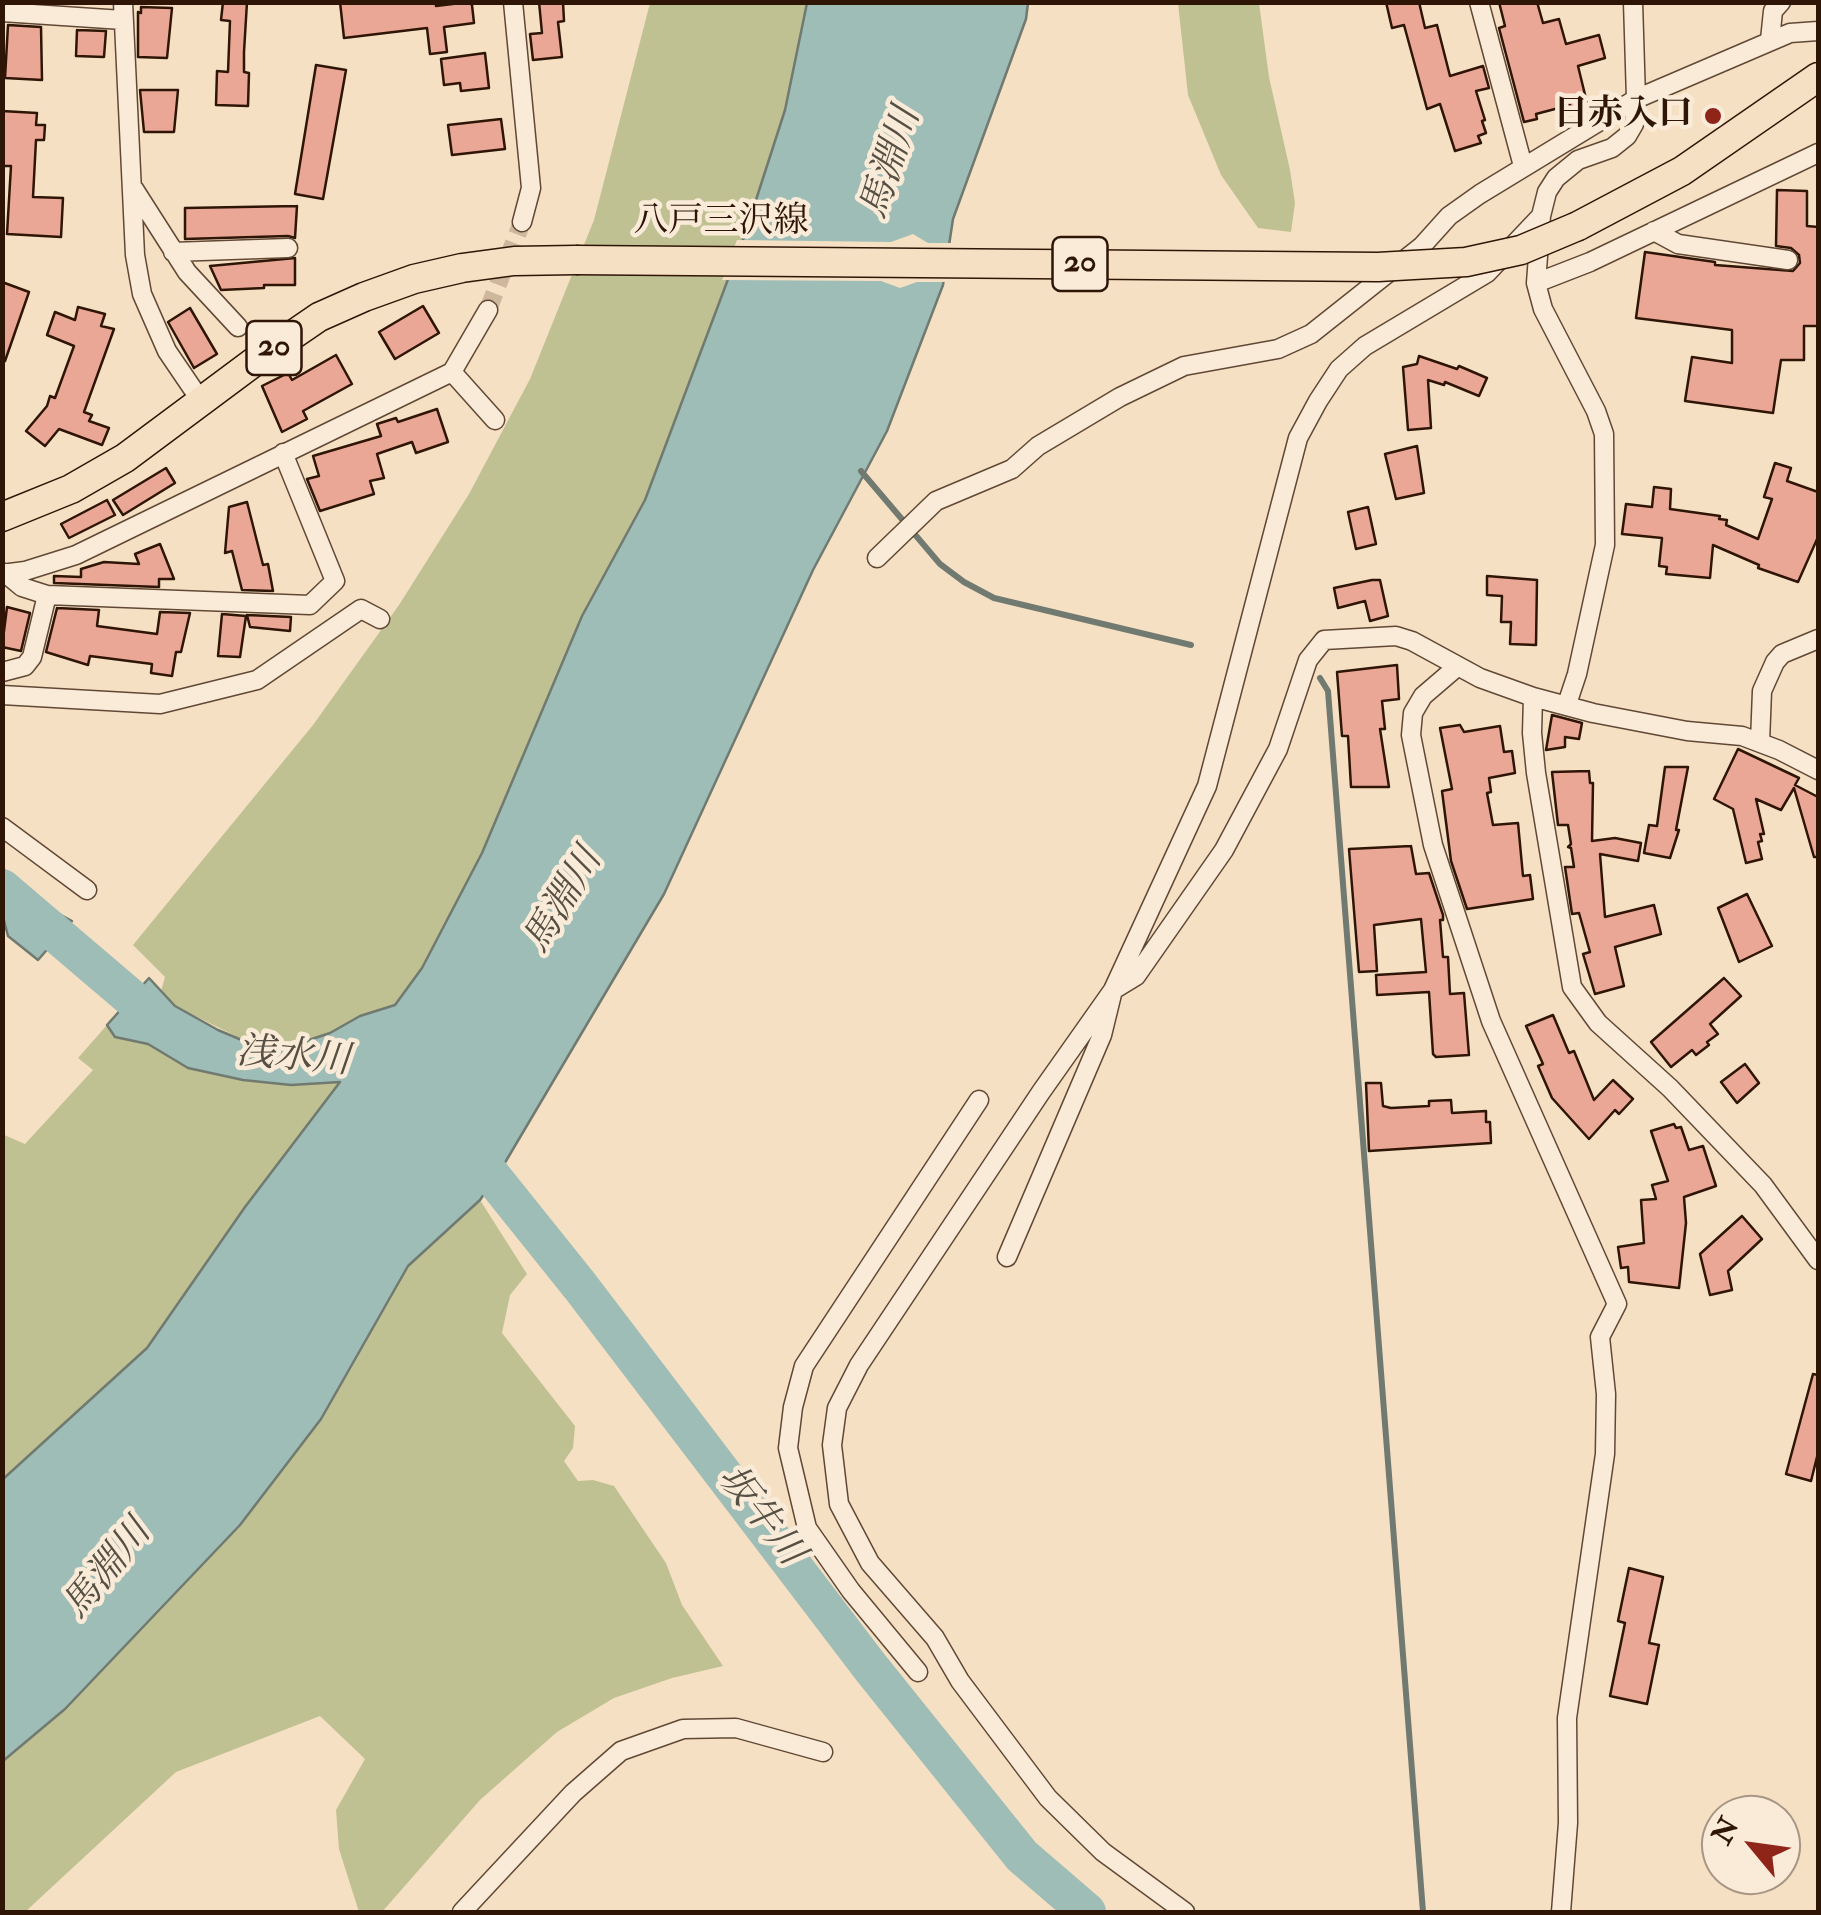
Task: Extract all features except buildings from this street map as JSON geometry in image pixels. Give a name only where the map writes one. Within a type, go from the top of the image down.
[{"type":"main road","name":"八戸三沢線","points":[[2,516],[71,490],[126,458],[319,317],[414,279],[462,268],[576,260],[1378,267],[1466,262],[1521,250],[1578,226],[1682,171],[1818,77]]},
{"type":"street","points":[[513,2],[531,188],[522,222]]},
{"type":"street","points":[[1479,2],[1522,166]]},
{"type":"street","points":[[1567,704],[1578,674],[1606,544],[1604,434],[1543,309],[1536,284],[1541,216],[1547,192],[1556,178],[1578,160],[1612,148],[1628,136],[1634,124],[1632,2]]},
{"type":"street","points":[[1770,40],[1773,12],[1781,2]]},
{"type":"street","points":[[2,12],[123,11],[135,255],[142,294],[167,351],[202,401]]},
{"type":"street","points":[[877,558],[936,501],[1012,469],[1038,446],[1120,397],[1184,366],[1278,349],[1311,334],[1422,246],[1449,216],[1522,166],[1636,98],[1770,40],[1790,33],[1818,31]]},
{"type":"street","points":[[1536,284],[1818,154]]},
{"type":"street","points":[[131,185],[173,252],[206,295],[238,327]]},
{"type":"street","points":[[1184,1912],[1103,1852],[1048,1798],[1003,1742],[935,1638],[870,1562],[839,1504],[832,1445],[837,1408],[859,1365],[1113,990],[1206,786],[1298,438],[1318,401],[1339,369],[1365,346],[1487,273],[1541,216]]},
{"type":"street","points":[[1654,231],[1678,244],[1788,260]]},
{"type":"street","points":[[173,252],[288,248]]},
{"type":"street","points":[[4,574],[76,554],[452,372],[488,310]]},
{"type":"street","points":[[452,372],[494,420]]},
{"type":"street","points":[[4,574],[22,587],[47,595],[310,605],[335,581],[283,453]]},
{"type":"street","points":[[2,672],[26,666],[32,656],[47,595]]},
{"type":"street","points":[[2,696],[160,704],[256,680],[361,610],[380,619]]},
{"type":"street","points":[[1007,1258],[1102,1035],[1113,990],[1136,976],[1224,850],[1278,749],[1308,660],[1324,640],[1396,636],[1480,678],[1533,697],[1687,731],[1742,736],[1818,770]]},
{"type":"street","points":[[1760,742],[1762,691],[1775,662],[1782,654],[1818,638]]},
{"type":"street","points":[[1458,666],[1423,696],[1414,714],[1412,735],[1433,846],[1491,1022],[1617,1304],[1600,1337],[1606,1394],[1606,1454],[1567,1718],[1568,1824],[1560,1912]]},
{"type":"street","points":[[1533,697],[1536,773],[1572,986],[1598,1023],[1670,1088],[1763,1185],[1818,1260]]},
{"type":"street","points":[[2,827],[87,890]]},
{"type":"street","points":[[918,1672],[851,1591],[807,1528],[788,1448],[804,1366],[979,1100]]},
{"type":"street","points":[[462,1912],[573,1792],[621,1751],[683,1729],[736,1728],[823,1752]]},
{"type":"green space","points":[[650,3],[807,3],[785,110],[745,234],[645,500],[582,616],[482,853],[422,968],[395,1005],[297,1044],[256,1046],[175,1006],[161,991],[165,977],[133,945],[313,725],[399,605],[469,494],[530,379],[594,220]]},
{"type":"green space","points":[[1178,3],[1259,3],[1269,77],[1295,203],[1291,232],[1258,228],[1221,175],[1188,95]]},
{"type":"green space","points":[[107,1025],[115,1037],[148,1044],[188,1068],[291,1085],[341,1081],[245,1207],[147,1348],[3,1480],[2,1134],[25,1144],[93,1070],[78,1058]]},
{"type":"green space","points":[[480,1200],[527,1274],[510,1295],[502,1333],[575,1426],[573,1448],[564,1461],[578,1481],[593,1480],[614,1486],[666,1563],[682,1605],[723,1666],[614,1698],[557,1732],[480,1800],[382,1912],[359,1912],[339,1849],[336,1810],[365,1759],[320,1716],[176,1772],[25,1912],[3,1912],[2,1761],[65,1709],[321,1419],[408,1266]]},
{"type":"water","name":"馬淵川","points":[[807,3],[1028,3],[1026,19],[953,219],[943,285],[887,431],[813,570],[664,894],[503,1166],[480,1200],[408,1266],[321,1419],[240,1525],[65,1709],[3,1761],[2,1480],[147,1348],[245,1207],[340,1082],[291,1085],[188,1068],[148,1044],[115,1037],[107,1025],[149,978],[175,1006],[218,1030],[256,1046],[297,1044],[395,1005],[422,968],[482,853],[582,616],[645,500],[745,234],[785,110]]},
{"type":"water","points":[[2,868],[48,908],[72,921],[38,960],[8,936],[3,917]]},
{"type":"pier","points":[[913,234],[928,243],[954,243],[949,282],[917,282],[900,288],[881,281],[722,280],[737,240],[891,242]]},
{"type":"waterway","points":[[861,471],[940,564],[994,598],[1191,645]]},
{"type":"waterway","points":[[1320,678],[1328,691],[1423,1912]]},
{"type":"waterway","name":"浅水川","points":[[2,888],[170,1031]]},
{"type":"waterway","name":"坂牛川","points":[[461,1144],[487,1170],[580,1286],[871,1668],[1022,1856],[1087,1912]]},
{"type":"tunnel","points":[[488,310],[522,222]]},
{"type":"place","name":"日赤入口","points":[[1713,116]]}]
